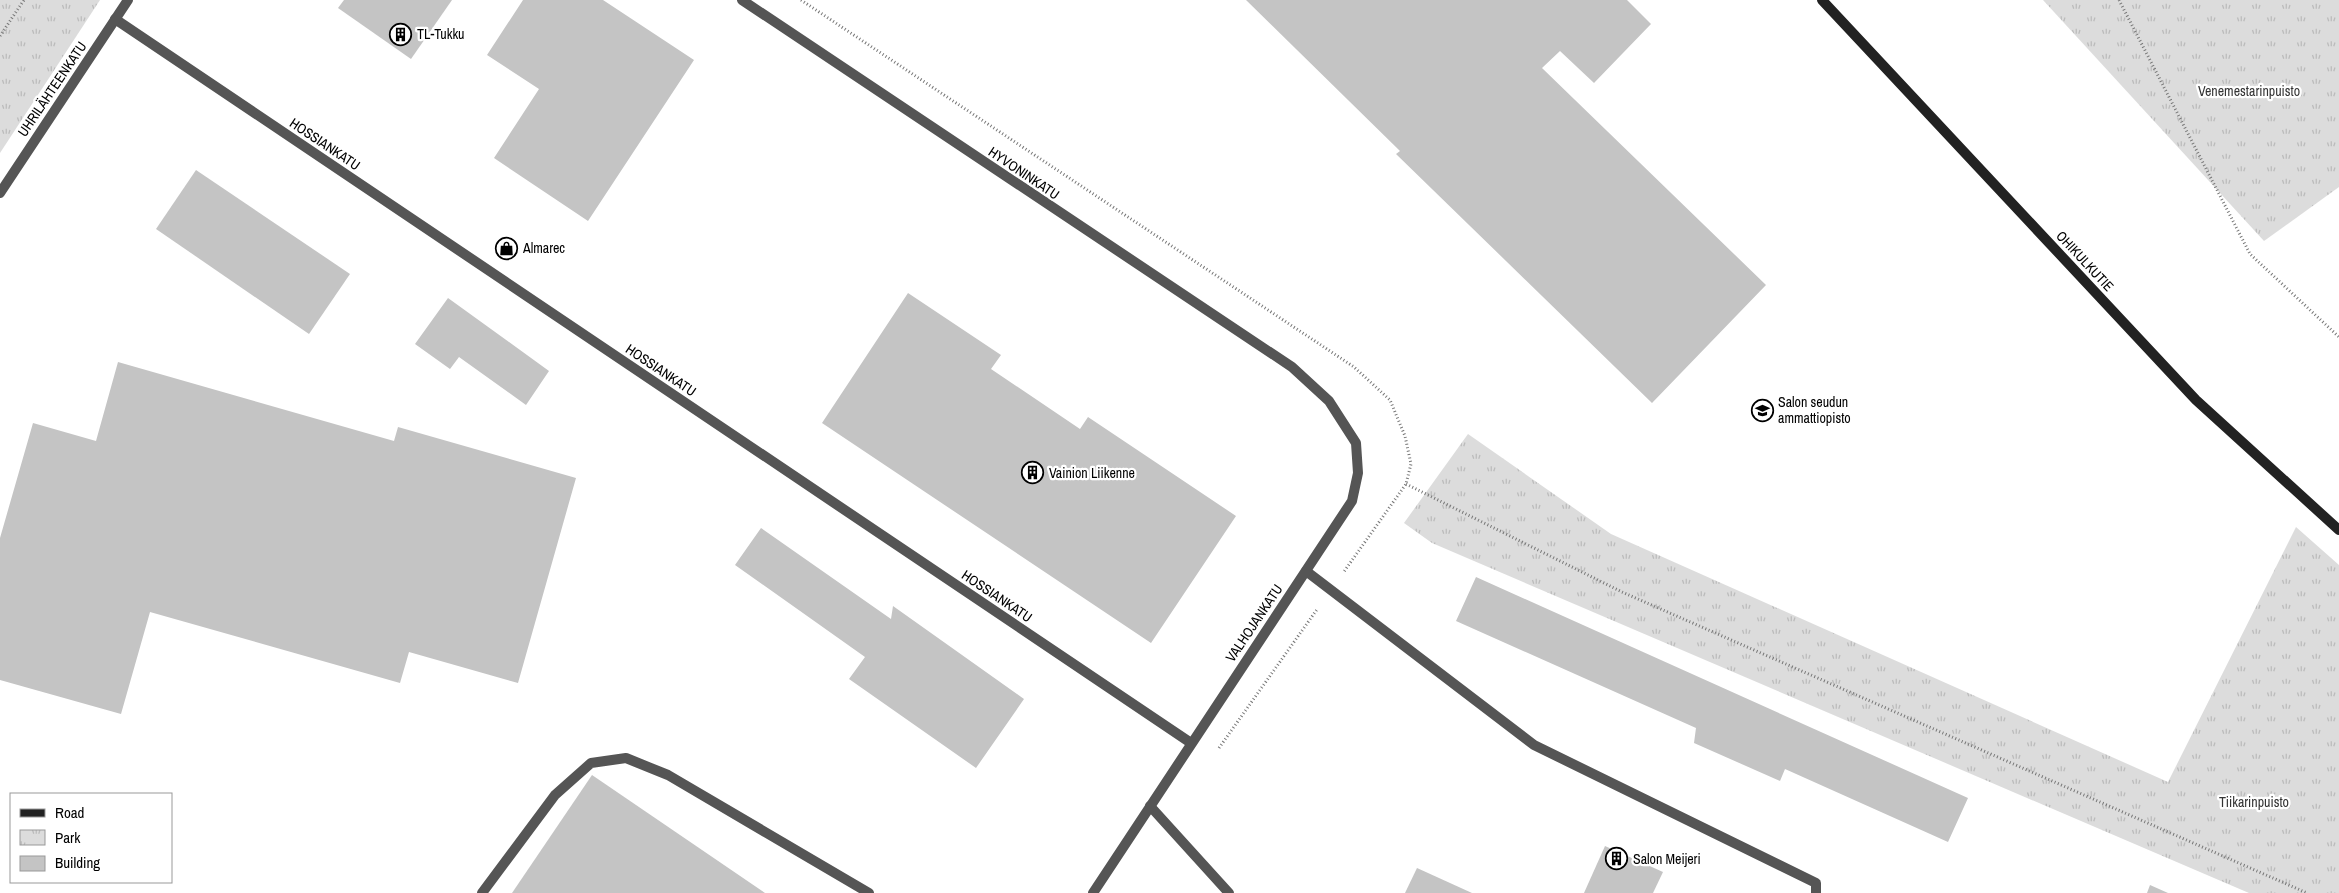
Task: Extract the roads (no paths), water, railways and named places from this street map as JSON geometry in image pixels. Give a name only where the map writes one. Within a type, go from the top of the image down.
[{"type":"main road","name":"OHIKULKUTIE","points":[[1822,0],[2196,400],[2339,530]]},
{"type":"street","name":"UHRILÄHTEENKATU","points":[[0,193],[128,0]]},
{"type":"street","name":"HYVONINKATU","points":[[742,0],[1292,367]]},
{"type":"street","name":"HOSSIANKATU","points":[[115,19],[1191,743]]},
{"type":"street","name":"VALHOJANKATU","points":[[1093,893],[1352,501],[1358,473],[1356,444],[1330,402],[1292,367]]},
{"type":"street","points":[[1306,571],[1534,745],[1816,883],[1816,893]]},
{"type":"street","points":[[482,893],[555,795],[591,764],[626,758],[668,774],[869,893]]},
{"type":"street","points":[[1150,806],[1229,893]]},
{"type":"place","name":"TL-Tukku","points":[[401,34]]},
{"type":"place","name":"Almarec","points":[[507,248]]},
{"type":"place","name":"Salon seudun ammattiopisto","points":[[1762,410]]},
{"type":"place","name":"Vainion Liikenne","points":[[1033,473]]},
{"type":"place","name":"Salon Meijeri","points":[[1617,859]]},
{"type":"park label","name":"Venemestarinpuisto","points":[[2249,91]]},
{"type":"park label","name":"Tiikarinpuisto","points":[[2254,802]]}]
